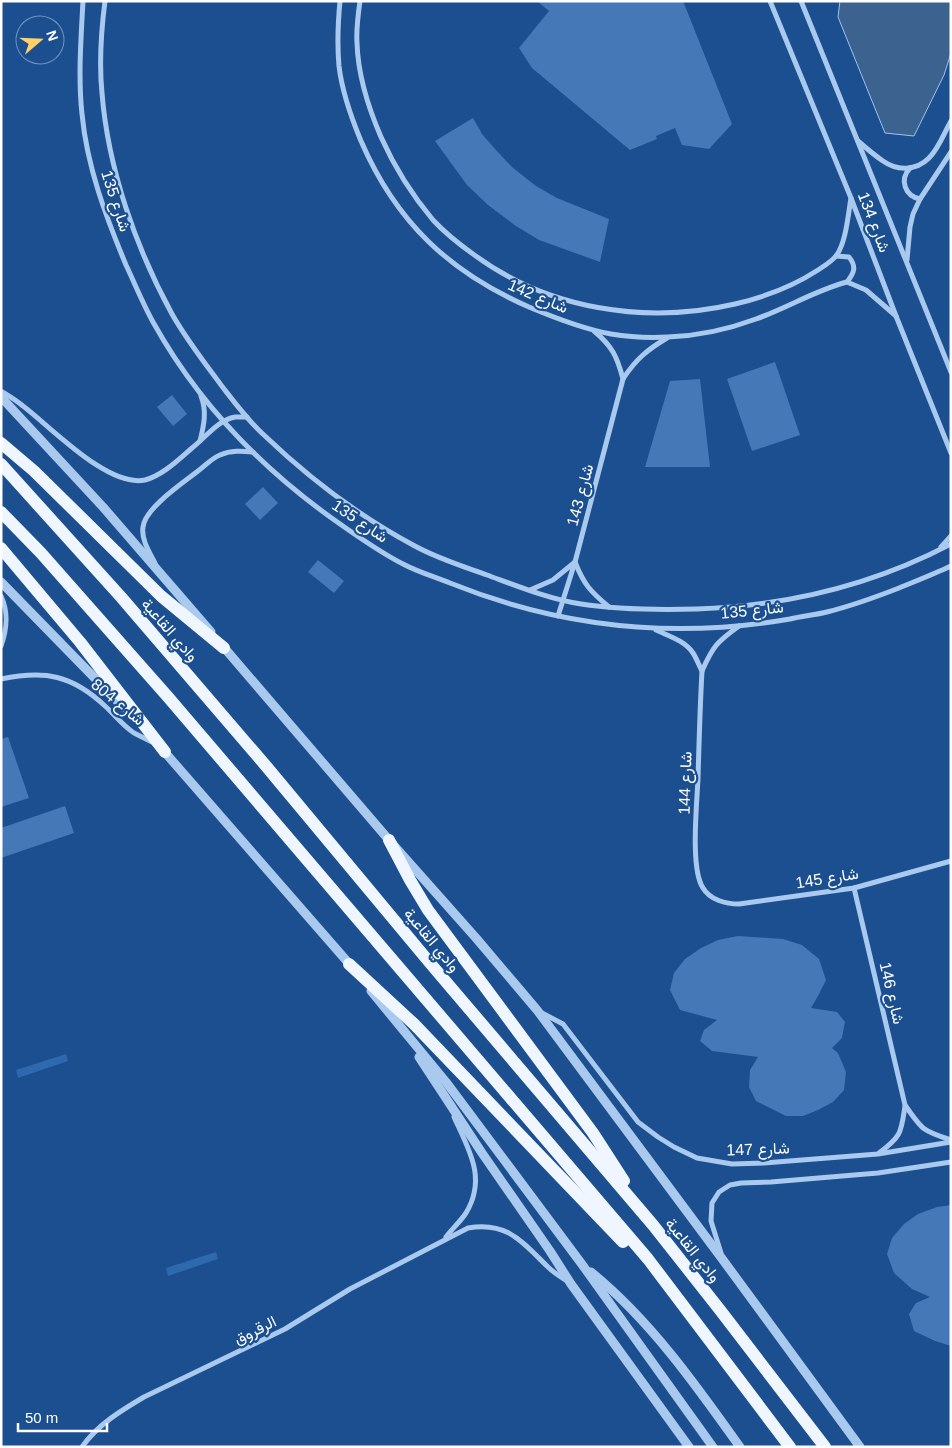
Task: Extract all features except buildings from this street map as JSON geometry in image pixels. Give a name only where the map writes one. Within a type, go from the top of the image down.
[{"type":"main road","points":[[1,443],[34,471],[161,596],[224,648]]},
{"type":"main road","name":"وادي القاعية","points":[[1,464],[272,774],[653,1225],[825,1447]]},
{"type":"main road","points":[[1,512],[53,567],[174,704],[648,1259],[790,1447]]},
{"type":"main road","points":[[1,548],[80,642],[162,748]]},
{"type":"main road","points":[[389,840],[428,910],[593,1134],[653,1225]]},
{"type":"main road","points":[[349,964],[414,1024],[681,1303]]},
{"type":"street","name":"شارع 135","points":[[83,1],[80,64],[82,115],[88,153],[100,197],[121,253],[152,321],[200,393],[223,421],[286,484],[365,541],[404,564],[497,600],[558,616],[595,623],[654,628],[739,626],[827,612],[886,592],[951,566]]},
{"type":"street","name":"شارع 135","points":[[105,1],[100,68],[104,117],[116,170],[131,220],[143,254],[173,315],[193,348],[247,417],[264,435],[335,496],[374,522],[434,555],[529,590],[580,604],[652,610],[723,608],[824,592],[880,576],[951,544]]},
{"type":"street","name":"شارع 142","points":[[340,1],[339,66],[345,97],[354,125],[370,160],[396,203],[418,232],[442,255],[475,280],[504,296],[544,314],[594,330],[613,334],[668,337],[721,330],[748,322],[828,288],[847,282]]},
{"type":"street","name":"شارع 142","points":[[360,1],[356,41],[364,92],[387,151],[407,185],[433,220],[486,264],[514,280],[553,297],[613,311],[650,313],[694,312],[740,303],[779,291],[813,274],[836,256]]},
{"type":"street","name":"شارع 134","points":[[770,1],[852,198],[896,316],[951,453]]},
{"type":"street","name":"شارع 134","points":[[801,1],[951,372]]},
{"type":"street","points":[[920,200],[911,196],[905,187],[905,176],[911,168],[928,158],[935,150],[951,121]]},
{"type":"street","points":[[858,141],[891,166],[911,168]]},
{"type":"street","points":[[907,263],[913,214],[951,152]]},
{"type":"street","points":[[852,198],[844,236],[836,256],[849,258],[853,262],[853,274],[847,282],[866,290],[896,316]]},
{"type":"street","points":[[594,330],[606,341],[614,353],[623,379]]},
{"type":"street","name":"شارع 143","points":[[558,616],[575,562],[623,379],[638,359],[654,345],[668,337]]},
{"type":"street","points":[[1,391],[24,406],[60,438],[94,463],[125,479],[135,481],[146,479],[167,469],[223,421],[235,417],[247,417]]},
{"type":"street","points":[[200,393],[205,409],[200,442]]},
{"type":"street","name":"وادي القاعية","points":[[1,397],[104,507],[537,1010],[860,1447]]},
{"type":"street","name":"وادي القاعية","points":[[160,572],[148,550],[143,532],[145,520],[154,508],[218,455],[237,451],[254,452]]},
{"type":"street","points":[[939,550],[951,536]]},
{"type":"street","points":[[529,590],[553,580],[575,562],[585,585],[610,607]]},
{"type":"street","points":[[939,572],[951,572]]},
{"type":"street","points":[[1,582],[118,700],[162,748],[349,964],[446,1082],[581,1263],[713,1447]]},
{"type":"street","points":[[1,596],[7,620],[1,646]]},
{"type":"street","name":"شارع 144","points":[[707,894],[702,888],[698,877],[696,844],[702,671],[709,654],[716,644],[739,626]]},
{"type":"street","points":[[654,628],[675,639],[693,653],[702,671]]},
{"type":"street","name":"شارع 804","points":[[1,679],[36,674],[48,675],[69,682],[80,687],[95,698],[134,732],[162,748]]},
{"type":"street","name":"شارع 145","points":[[707,894],[729,904],[739,904],[854,888],[951,861]]},
{"type":"street","name":"شارع 146","points":[[854,888],[905,1105],[918,1125],[951,1141]]},
{"type":"street","name":"شارع 147","points":[[537,1010],[563,1024],[638,1122],[658,1137],[695,1157],[732,1164],[878,1154],[951,1141]]},
{"type":"street","points":[[397,1023],[448,1104],[572,1284],[689,1447]]},
{"type":"street","name":"الرقروق","points":[[444,1240],[465,1214],[475,1193],[476,1176],[470,1152],[448,1104]]},
{"type":"street","name":"شارع 146","points":[[878,1154],[898,1136],[905,1105]]},
{"type":"street","name":"شارع 147","points":[[723,1260],[711,1221],[712,1203],[719,1192],[730,1185],[878,1173],[951,1162]]},
{"type":"street","name":"الرقروق","points":[[82,1447],[87,1439],[104,1424],[144,1396],[285,1329],[350,1289],[468,1228],[480,1226],[503,1230],[514,1235],[550,1269],[572,1284]]},
{"type":"street","points":[[581,1263],[605,1283],[644,1323],[686,1373],[740,1447]]},
{"type":"shaded area","points":[[840,1],[951,1],[951,53],[944,75],[914,136],[885,133],[838,17]]},
{"type":"shaded area","points":[[66,1054],[68,1061],[18,1078],[16,1070]]},
{"type":"shaded area","points":[[216,1252],[218,1259],[168,1276],[166,1268]]}]
